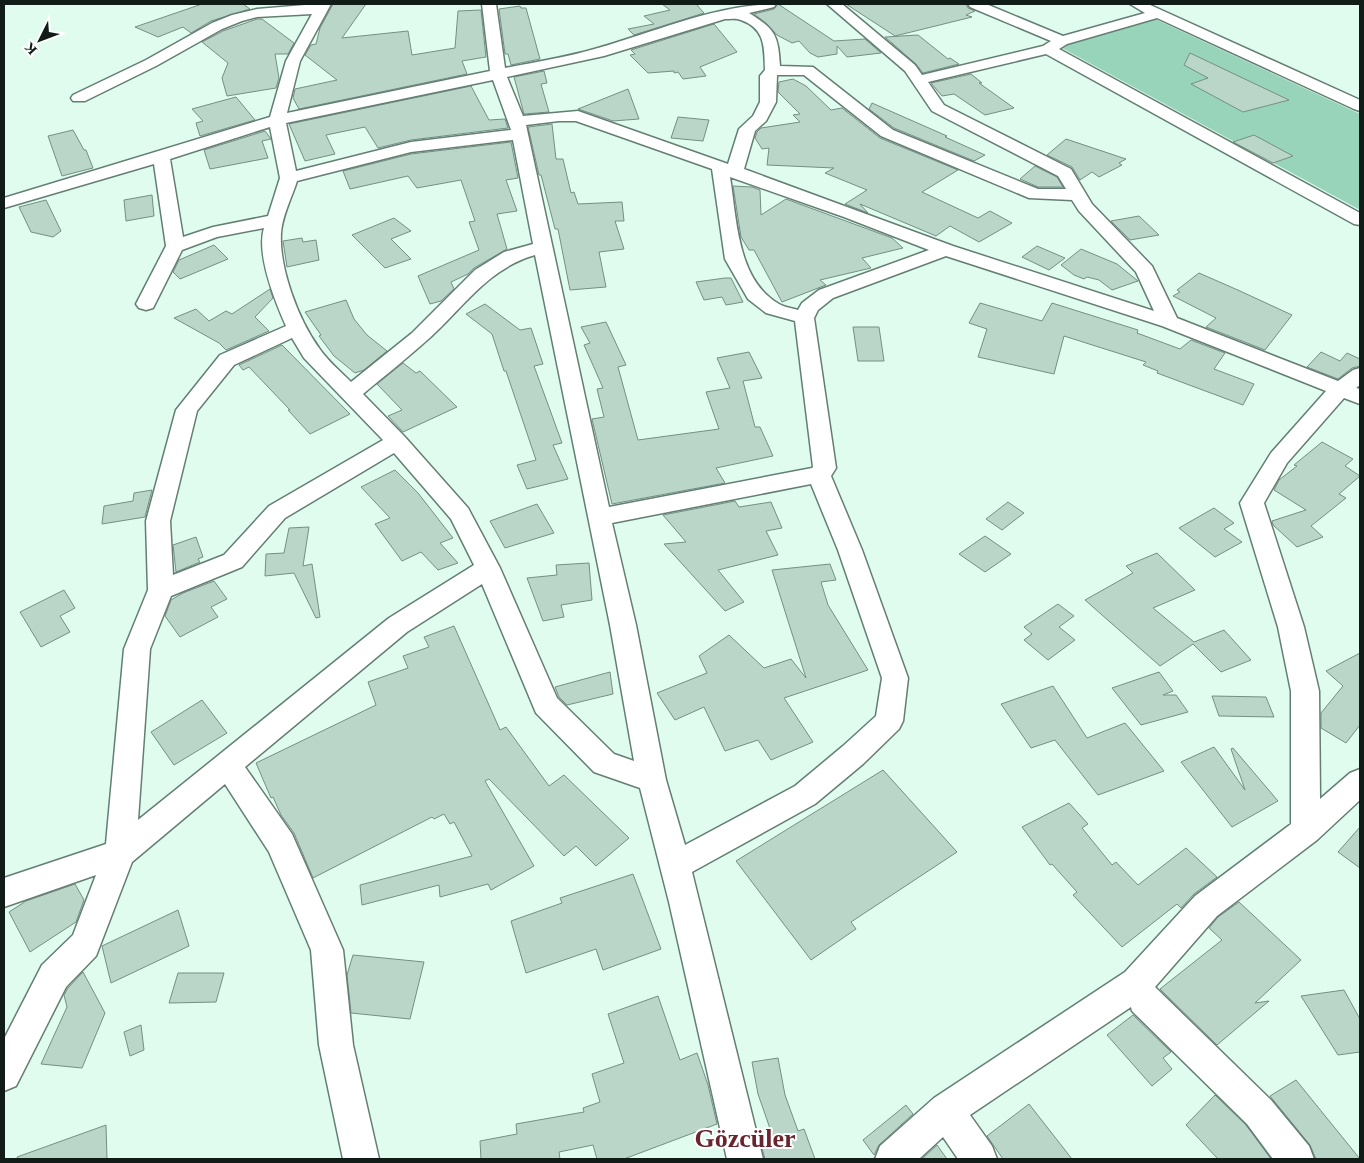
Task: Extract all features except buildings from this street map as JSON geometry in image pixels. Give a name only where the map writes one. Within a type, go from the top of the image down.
[{"type":"street","points":[[490,4],[498,74],[518,128],[623,625],[652,780],[675,866],[745,1159]]},
{"type":"street","points":[[4,203],[277,120],[598,53],[719,9],[769,4]]},
{"type":"street","points":[[834,4],[910,68],[938,108],[1065,173],[1085,208],[1145,270],[1170,322]]},
{"type":"street","points":[[975,4],[1055,45],[1360,220]]},
{"type":"street","points":[[1136,4],[1360,106]]},
{"type":"street","points":[[79,98],[168,54],[217,26],[237,18],[257,13],[322,6]]},
{"type":"street","points":[[322,6],[293,61],[277,120],[289,178],[272,231],[273,258],[286,305],[297,329],[311,352],[397,442],[460,514],[488,568],[546,705],[604,763],[652,780]]},
{"type":"street","points":[[719,9],[743,15],[759,25],[771,39],[773,71]]},
{"type":"street","points":[[919,80],[1055,45],[1156,14]]},
{"type":"street","points":[[804,318],[773,309],[755,295],[734,259],[727,170],[747,129],[760,118],[768,102],[768,76],[773,71],[808,70],[857,111],[887,133],[1035,194],[1078,195]]},
{"type":"street","points":[[289,178],[411,147],[518,128],[559,116],[578,116],[850,213],[946,250],[1170,322],[1354,387],[1279,458],[1252,502],[1291,627],[1305,691],[1306,830]]},
{"type":"street","points":[[146,304],[175,246],[160,156]]},
{"type":"street","points":[[175,246],[214,232],[276,220]]},
{"type":"street","points":[[350,393],[419,337],[482,274],[511,256],[543,247]]},
{"type":"street","points":[[599,518],[820,475],[825,468],[804,318],[809,307],[826,294],[946,250]]},
{"type":"street","points":[[4,1074],[54,976],[85,945],[120,852],[137,649],[161,590],[158,521],[187,410],[228,360],[297,329]]},
{"type":"street","points":[[161,590],[233,561],[277,512],[397,442]]},
{"type":"street","points":[[675,866],[806,795],[853,755],[889,720],[895,678],[850,550],[820,475]]},
{"type":"street","points":[[4,892],[120,852],[398,625],[488,568]]},
{"type":"street","points":[[228,765],[281,844],[327,950],[336,1045],[362,1159]]},
{"type":"street","points":[[892,1159],[946,1110],[1138,983],[1206,906],[1306,830],[1360,782]]},
{"type":"street","points":[[1138,983],[1144,999],[1259,1112],[1296,1159]]},
{"type":"street","points":[[946,1110],[979,1159]]},
{"type":"green space","points":[[1155,19],[1360,114],[1360,210],[1060,47]]},
{"type":"district","name":"Gözcüler","points":[[745,1138]]}]
